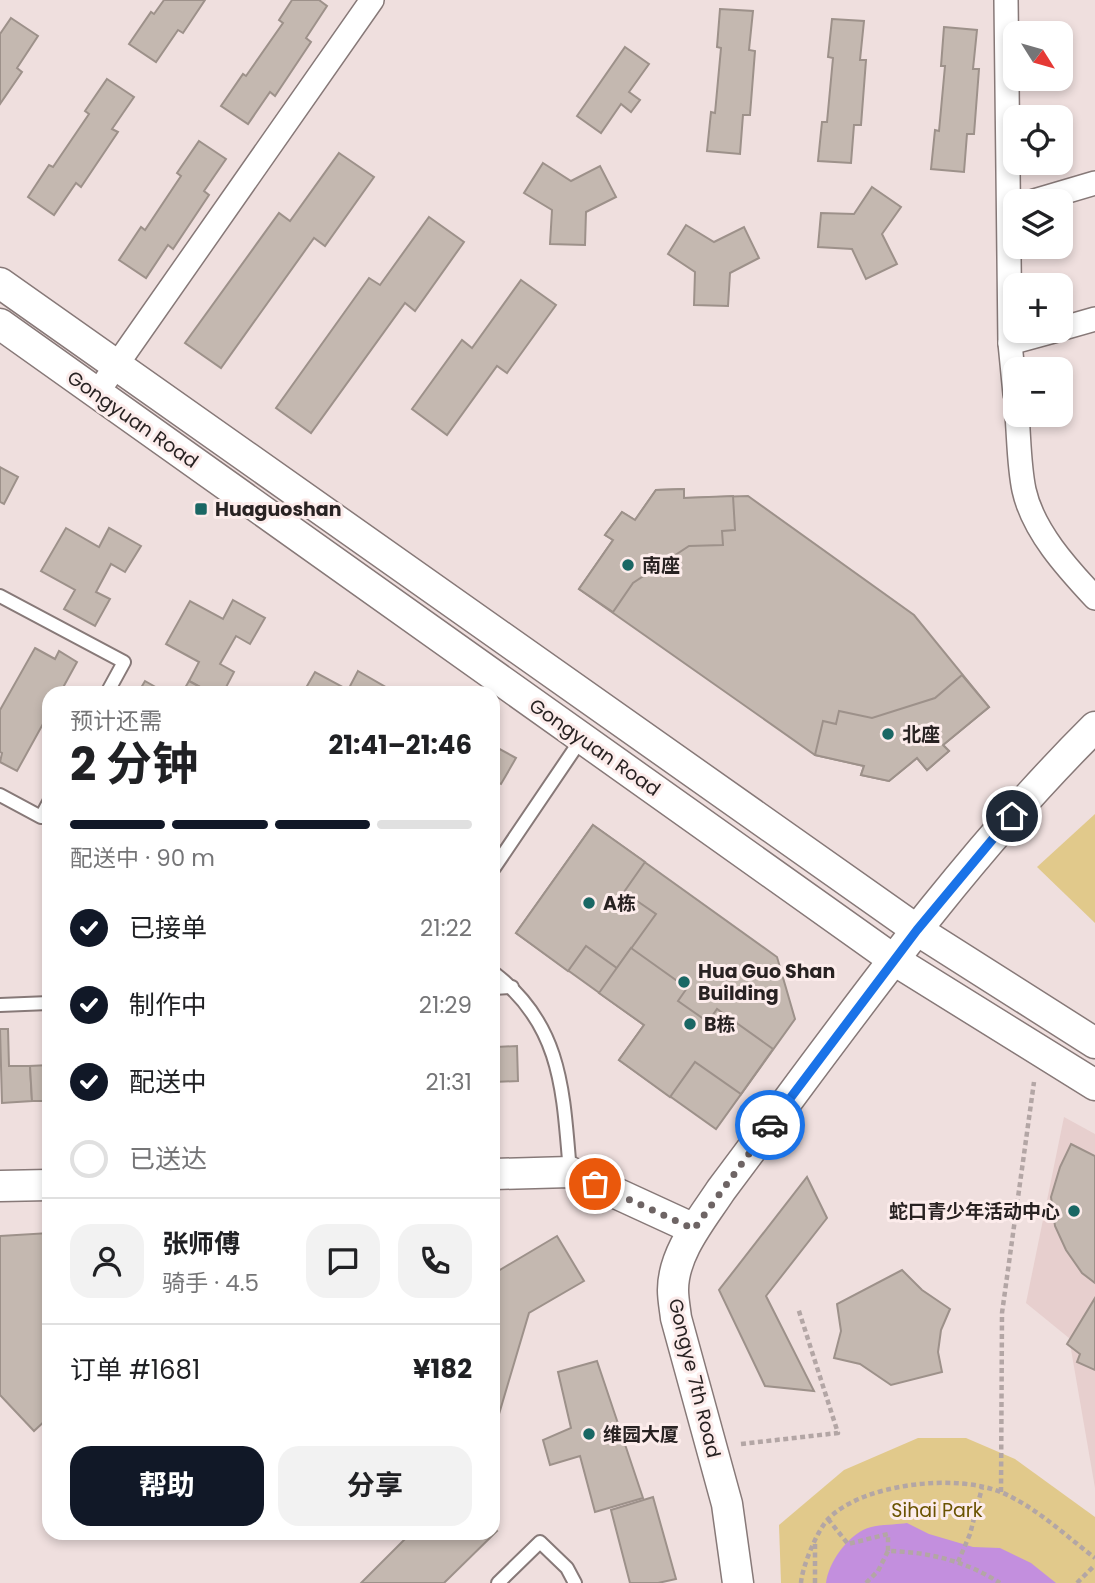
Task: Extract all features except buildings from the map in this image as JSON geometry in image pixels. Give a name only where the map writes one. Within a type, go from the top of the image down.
[{"type":"street","points":[[97,393],[372,0]]},
{"type":"street","points":[[1006,0],[1011,189]]},
{"type":"street","points":[[1073,189],[1095,183]]},
{"type":"street","name":"Gongyuan Road","points":[[0,283],[917,930],[1095,1043]]},
{"type":"street","points":[[1073,325],[1095,319]]},
{"type":"street","name":"Gongyuan Road","points":[[0,324],[894,960],[1095,1085]]},
{"type":"street","points":[[1010,343],[1011,357]]},
{"type":"street","points":[[1018,427],[1024,491],[1039,527],[1072,573],[1095,598]]},
{"type":"street","name":"Gongye 7th Road","points":[[738,1583],[727,1504],[676,1318],[673,1289],[680,1260],[694,1229],[917,930],[1048,774],[1095,727]]},
{"type":"street","points":[[500,1174],[570,1172],[694,1229]]},
{"type":"street","points":[[0,1186],[42,1185]]},
{"type":"lane","points":[[0,596],[124,662],[111,686]]},
{"type":"lane","points":[[500,859],[582,738]]},
{"type":"lane","points":[[0,796],[41,817],[42,815]]},
{"type":"lane","points":[[500,978],[512,987],[538,1019],[555,1057],[563,1098],[570,1172]]},
{"type":"lane","points":[[500,988],[512,987]]},
{"type":"lane","points":[[0,1005],[42,1003]]},
{"type":"lane","points":[[498,1583],[540,1542],[567,1568],[575,1583]]},
{"type":"path","points":[[1001,1492],[1002,1313],[1034,1082]]},
{"type":"path","points":[[740,1444],[838,1433],[799,1308]]},
{"type":"path","points":[[801,1583],[815,1540],[828,1520],[853,1502],[894,1488],[957,1483],[1001,1492],[1030,1508],[1095,1558]]},
{"type":"path","points":[[958,1562],[970,1534],[982,1488]]},
{"type":"path","points":[[828,1520],[848,1544],[888,1534],[888,1552],[878,1571],[866,1583]]},
{"type":"path","points":[[815,1540],[816,1583]]},
{"type":"path","points":[[888,1552],[910,1552],[958,1562],[1000,1583]]},
{"type":"path","points":[[1077,1583],[1095,1566]]},
{"type":"shaded area","points":[[1064,1117],[1095,1134],[1095,1488],[1069,1338],[1026,1303]]},
{"type":"shaded area","points":[[907,1523],[929,1534],[973,1547],[1000,1548],[1031,1563],[1056,1583],[826,1583],[834,1560],[856,1534],[873,1527]]},
{"type":"green space","points":[[1095,814],[1095,923],[1037,867]]},
{"type":"green space","name":"Sihai Park","points":[[918,1438],[966,1438],[1015,1459],[1095,1517],[1095,1583],[781,1583],[779,1525],[844,1470]]},
{"type":"way so far","points":[[595,1184],[694,1229],[770,1125]]},
{"type":"place","name":"Huaguoshan","points":[[201,509]]},
{"type":"place","name":"南座","points":[[628,565]]},
{"type":"place","name":"北座","points":[[888,734]]},
{"type":"place","name":"A栋","points":[[589,903]]},
{"type":"place","name":"Hua Guo Shan Building","points":[[684,982]]},
{"type":"place","name":"B栋","points":[[690,1024]]},
{"type":"place","name":"蛇口青少年活动中心","points":[[1074,1211]]},
{"type":"place","name":"维园大厦","points":[[589,1434]]},
{"type":"route","points":[[770,1125],[917,930],[1012,816]]}]
